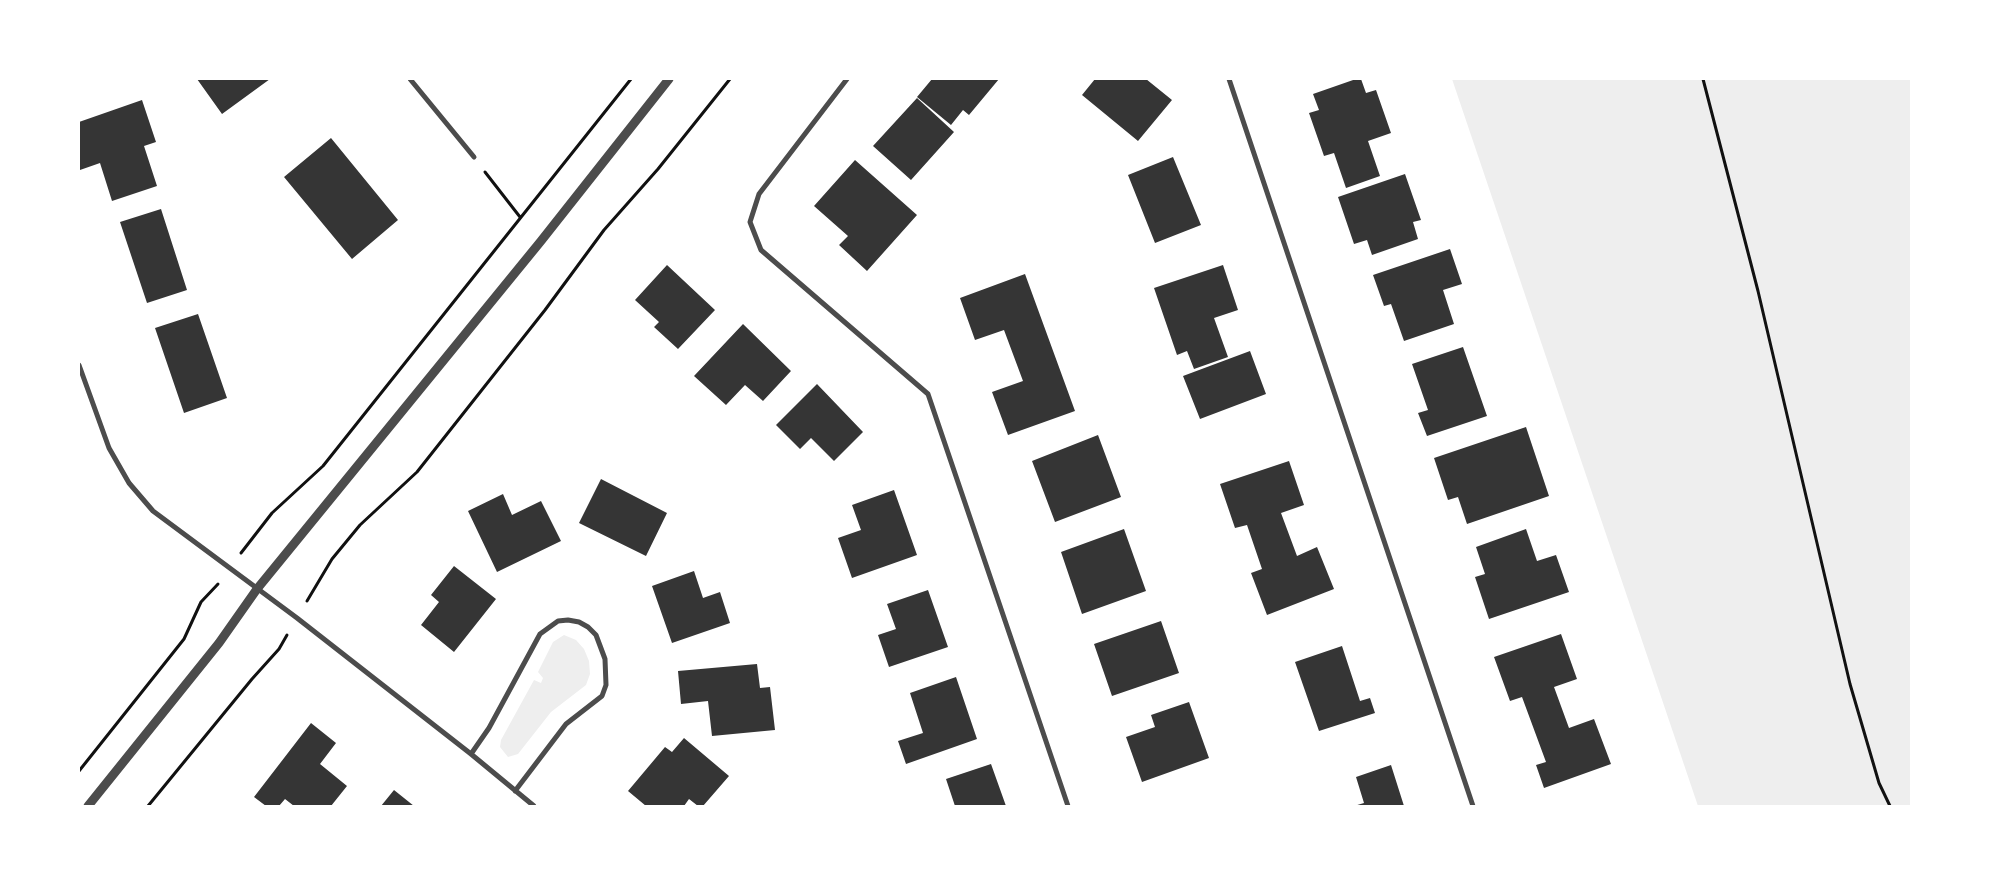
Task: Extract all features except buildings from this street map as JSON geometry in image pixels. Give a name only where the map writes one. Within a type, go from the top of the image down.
[{"type":"street","points":[[410,79],[474,157]]},
{"type":"street","points":[[88,806],[219,643],[257,590],[535,249],[669,79]]},
{"type":"street","points":[[847,79],[759,194],[750,222],[761,250],[928,394],[1068,806]]},
{"type":"street","points":[[1229,79],[1473,806]]},
{"type":"street","points":[[79,365],[108,448],[141,499],[175,529],[297,618],[471,754],[534,806]]},
{"type":"street","points":[[471,754],[489,728],[540,634],[558,621],[568,620],[588,627],[596,634],[605,659],[606,685],[602,696],[566,724],[515,791]]},
{"type":"path","points":[[240,555],[272,513],[328,460],[631,79]]},
{"type":"path","points":[[310,595],[332,559],[360,525],[417,472],[545,310],[604,230],[658,169],[730,79]]},
{"type":"path","points":[[1703,79],[1758,291],[1850,684],[1879,783],[1890,806]]},
{"type":"path","points":[[474,157],[520,217]]},
{"type":"path","points":[[79,771],[184,639],[202,602],[215,587]]},
{"type":"path","points":[[148,806],[285,639]]},
{"type":"shaded area","points":[[1452,79],[1911,79],[1911,806],[1698,806]]},
{"type":"shaded area","points":[[564,635],[576,640],[584,649],[589,661],[590,674],[586,685],[551,712],[518,754],[508,757],[500,747],[501,740],[534,680],[541,683],[543,678],[538,672],[553,642]]}]
